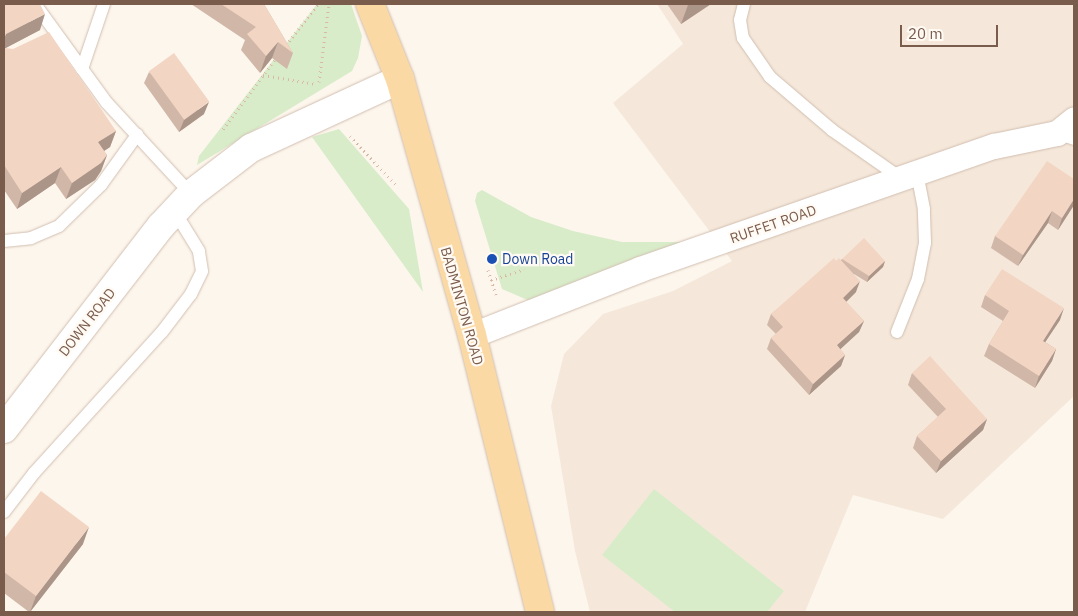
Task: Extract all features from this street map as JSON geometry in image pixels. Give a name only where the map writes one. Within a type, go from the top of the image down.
[{"type":"main road","name":"BADMINTON ROAD","points":[[370,4],[400,78],[472,335],[540,612]]},
{"type":"street","name":"DOWN ROAD","points":[[4,428],[183,203],[251,148],[400,78]]},
{"type":"street","name":"RUFFET ROAD","points":[[472,335],[640,269],[994,146],[1069,130]]},
{"type":"lane","points":[[4,512],[34,472],[162,332],[191,294],[202,271],[199,251],[183,203],[137,136],[107,103],[82,69],[51,35],[35,4]]},
{"type":"lane","points":[[82,69],[104,4]]},
{"type":"lane","points":[[744,4],[740,20],[743,38],[770,77],[832,130],[910,176],[924,209],[925,243],[918,279],[897,332]]},
{"type":"lane","points":[[4,240],[31,238],[59,226],[101,185],[137,136]]},
{"type":"path","points":[[285,47],[318,4]]},
{"type":"path","points":[[263,75],[319,84],[329,4]]},
{"type":"path","points":[[218,136],[280,54]]},
{"type":"path","points":[[328,112],[399,188]]},
{"type":"path","points":[[491,280],[524,269]]},
{"type":"shaded area","points":[[657,4],[1074,4],[1074,396],[943,519],[853,495],[805,612],[590,612],[575,551],[551,406],[564,354],[603,314],[673,291],[732,261],[613,103],[683,44]]},
{"type":"green space","points":[[317,4],[351,4],[362,36],[358,58],[352,71],[197,165],[199,156]]},
{"type":"green space","points":[[339,129],[409,209],[423,292],[312,137]]},
{"type":"green space","points":[[482,190],[531,217],[573,231],[622,242],[691,242],[532,302],[502,289],[475,201],[477,193]]},
{"type":"green space","points":[[654,489],[784,591],[767,612],[675,612],[602,555]]},
{"type":"building","points":[[4,4],[40,4],[45,14],[6,34],[4,39]]},
{"type":"building","points":[[221,4],[264,4],[293,53],[278,42],[266,56],[247,34],[256,27]]},
{"type":"building","points":[[49,32],[116,131],[98,142],[107,155],[101,163],[72,183],[61,167],[22,193],[4,165],[4,45],[5,48],[13,49]]},
{"type":"building","points":[[174,53],[209,102],[184,120],[149,71]]},
{"type":"building","points":[[1047,161],[1074,179],[1074,199],[1062,218],[1052,211],[1023,255],[995,236]]},
{"type":"building","points":[[864,238],[885,261],[869,276],[842,259]]},
{"type":"building","points":[[834,258],[836,261],[839,258],[860,281],[843,298],[864,321],[837,345],[845,355],[813,384],[771,338],[783,327],[771,314]]},
{"type":"building","points":[[1002,269],[1064,308],[1043,341],[1056,349],[1039,376],[989,344],[1009,311],[985,295]]},
{"type":"building","points":[[930,356],[987,419],[941,461],[917,436],[946,409],[912,373]]},
{"type":"building","points":[[41,491],[89,527],[36,596],[4,572],[4,539]]},
{"type":"place","name":"Down Road","points":[[492,259]]}]
